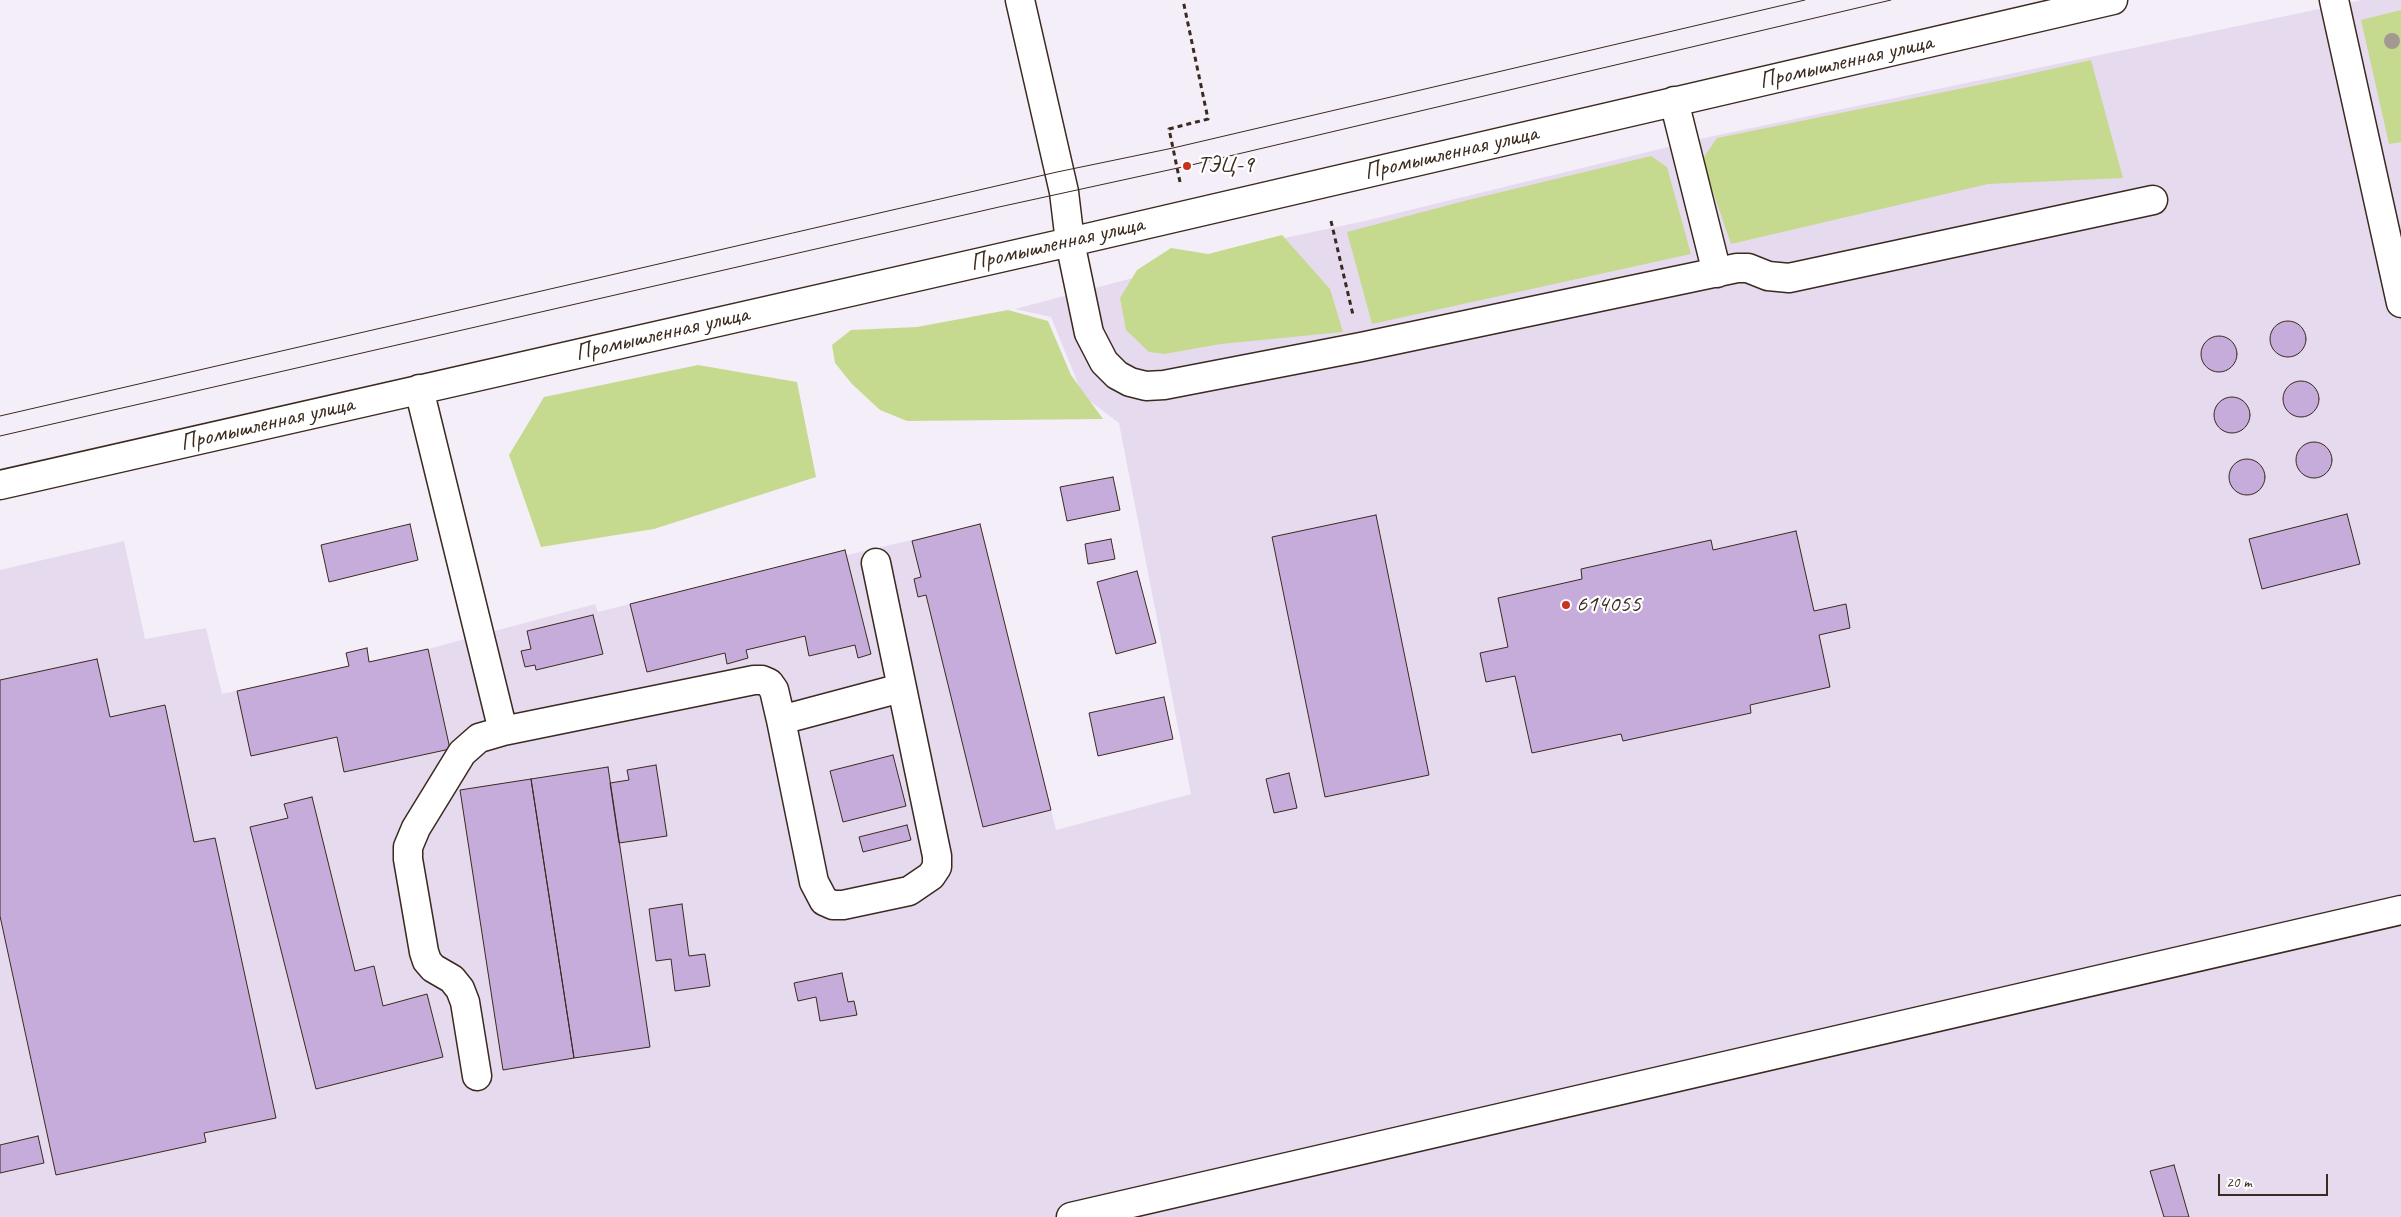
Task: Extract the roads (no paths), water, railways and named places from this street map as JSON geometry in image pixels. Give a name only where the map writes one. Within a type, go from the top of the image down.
[{"type":"street","points":[[1020,0],[1064,192],[1070,242],[1085,319],[1095,347],[1104,362],[1117,375],[1130,382],[1146,386],[1164,385],[1361,348],[1717,273],[1748,268],[1768,276],[1789,278],[2153,200]]},
{"type":"street","name":"Промышленная улица","points":[[0,485],[1070,242],[2113,0]]},
{"type":"street","points":[[2334,0],[2401,303]]},
{"type":"street","points":[[1674,101],[1717,273]]},
{"type":"street","points":[[420,389],[503,731]]},
{"type":"street","points":[[477,1076],[465,1002],[460,988],[452,979],[433,968],[426,961],[408,859],[408,847],[416,828],[462,753],[479,738],[503,731],[754,680],[762,680],[769,683],[774,690],[814,882],[818,894],[824,901],[843,905],[909,891],[931,876],[937,866],[937,856],[876,563]]},
{"type":"street","points":[[781,720],[901,688]]},
{"type":"street","points":[[1071,1217],[2401,910]]},
{"type":"tram line","points":[[0,416],[1057,172],[1173,148],[1805,0]]},
{"type":"tram line","points":[[0,436],[999,207],[1187,166],[1891,0]]},
{"type":"place","name":"ТЭЦ-9","points":[[1187,166]]},
{"type":"place","name":"614055","points":[[1566,605]]}]
